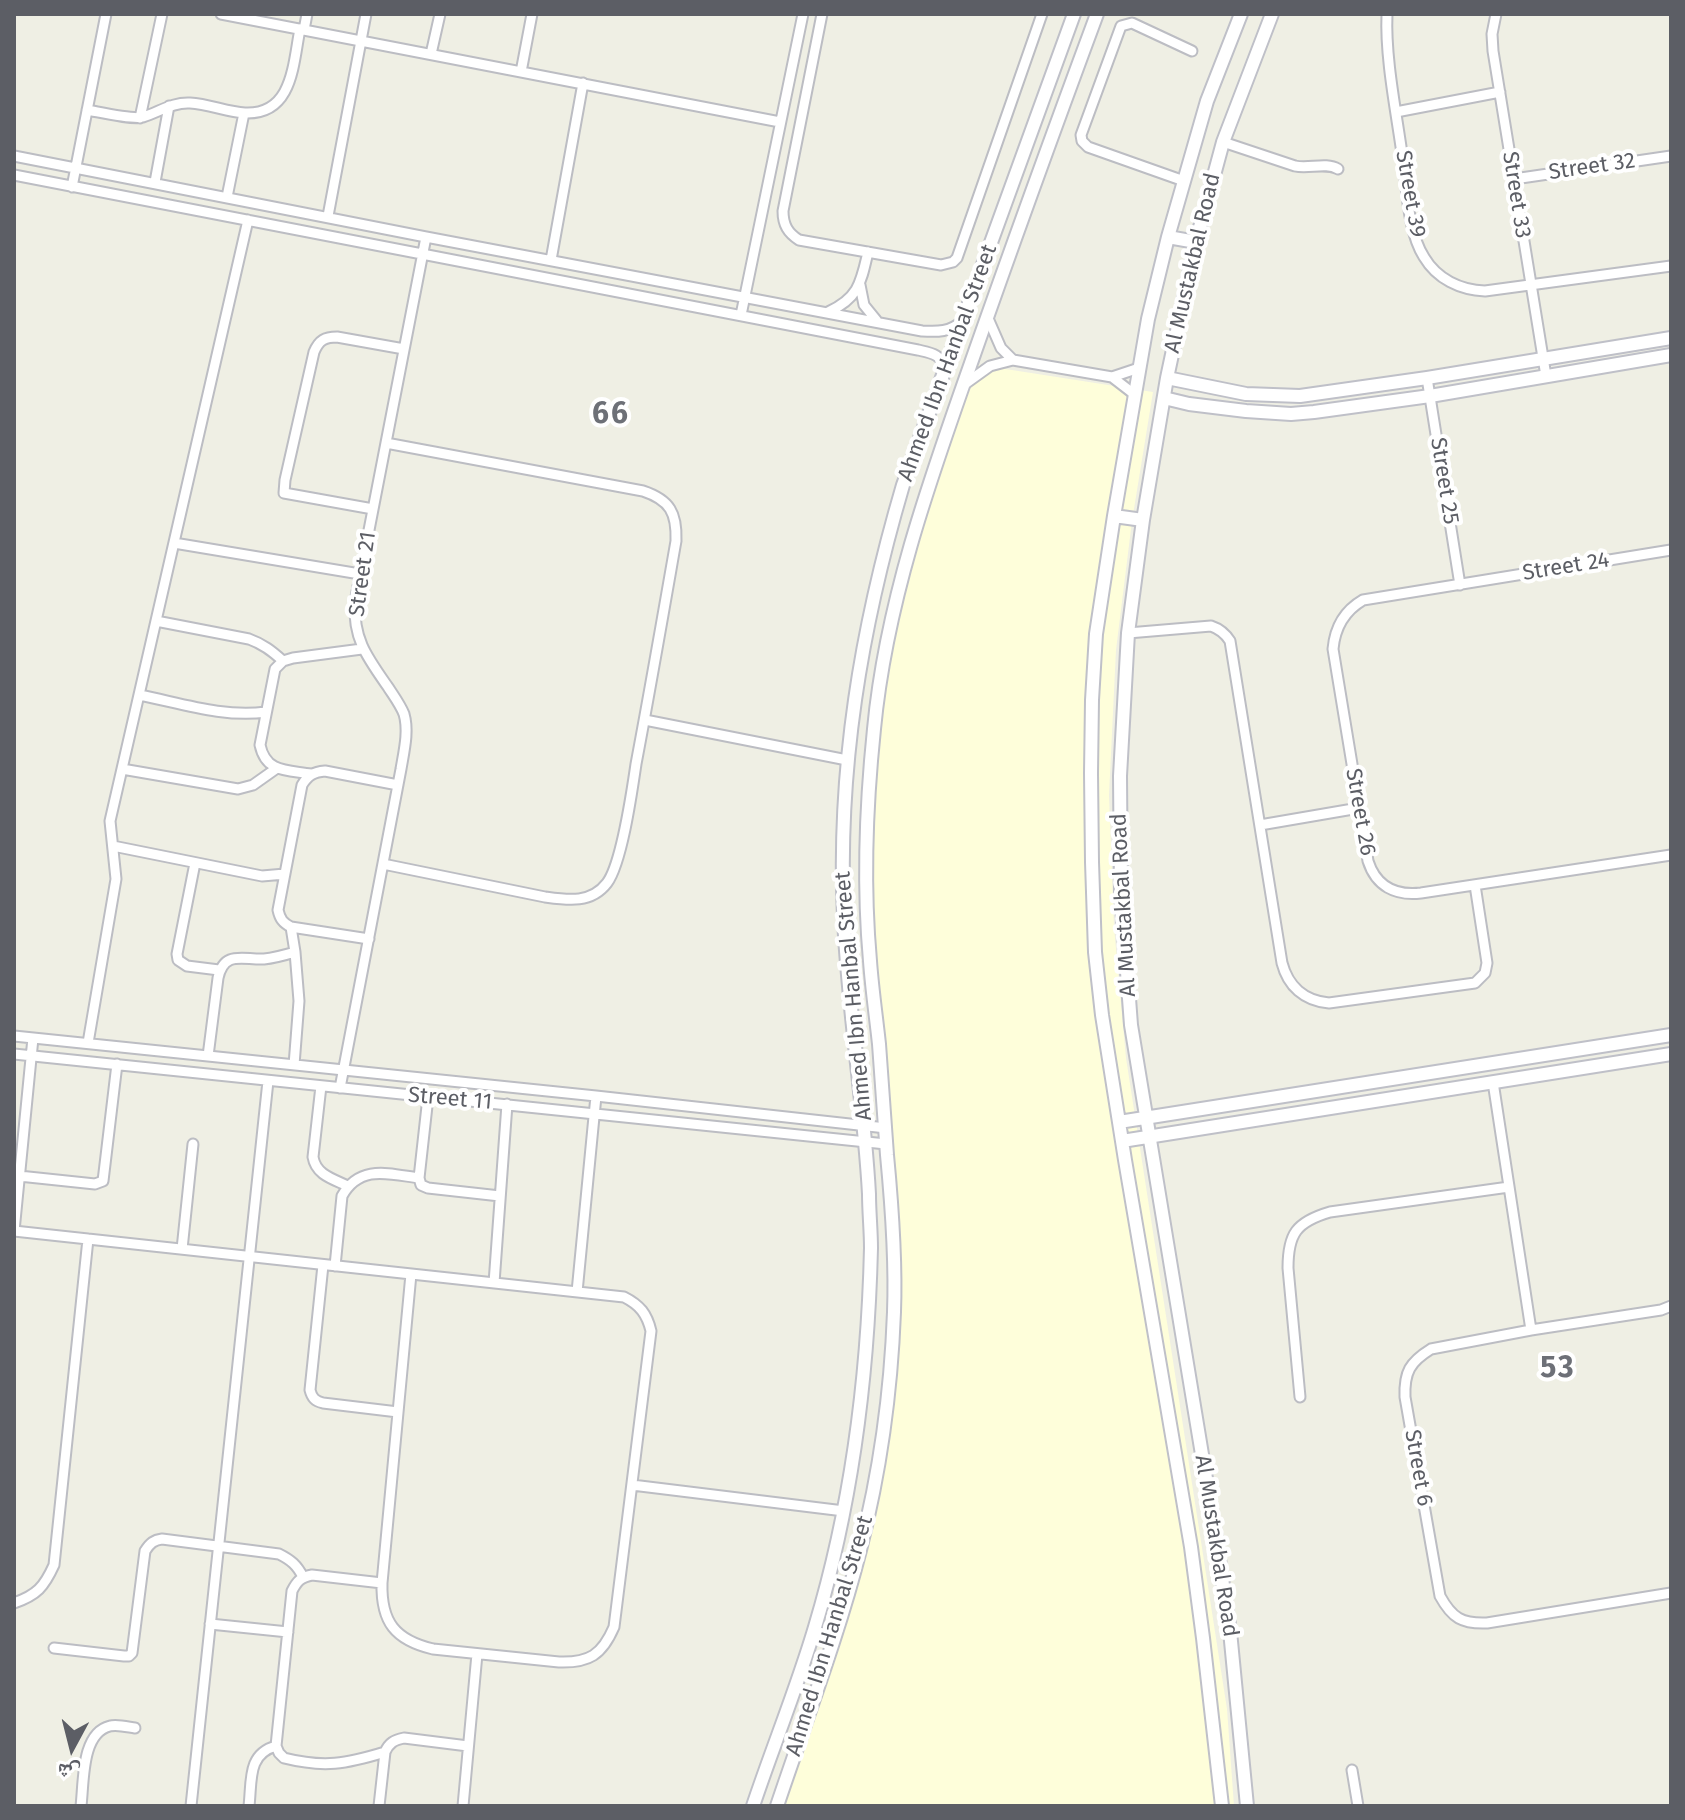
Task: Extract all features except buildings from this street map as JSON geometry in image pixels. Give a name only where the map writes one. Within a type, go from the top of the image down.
[{"type":"street","points":[[72,187],[106,14]]},
{"type":"street","points":[[140,118],[162,14]]},
{"type":"street","points":[[221,14],[780,122]]},
{"type":"street","points":[[87,110],[140,118],[169,106],[189,103],[244,113],[265,109],[283,97],[289,88],[307,14]]},
{"type":"street","points":[[328,216],[366,14]]},
{"type":"street","points":[[431,54],[440,14]]},
{"type":"street","points":[[521,72],[532,14]]},
{"type":"street","points":[[741,315],[803,14]]},
{"type":"street","points":[[822,14],[783,211],[786,228],[799,240],[941,265],[947,265],[957,258],[1042,14]]},
{"type":"street","name":"Ahmed Ibn Hanbal Street","points":[[753,1806],[815,1628],[844,1511],[856,1443],[868,1329],[871,1244],[864,1126],[844,919],[843,856],[847,760],[867,621],[903,485],[1074,14]]},
{"type":"street","name":"Ahmed Ibn Hanbal Street","points":[[777,1806],[856,1566],[877,1473],[889,1391],[894,1309],[893,1226],[866,882],[867,803],[874,724],[886,645],[926,492],[1097,14]]},
{"type":"street","name":"Al Mustakbal Road","points":[[1222,1806],[1191,1547],[1102,1015],[1095,952],[1092,700],[1096,634],[1139,368],[1168,237],[1207,101],[1241,14]]},
{"type":"street","name":"Al Mustakbal Road","points":[[1247,1806],[1230,1631],[1131,1025],[1121,892],[1120,776],[1128,633],[1167,378],[1196,242],[1223,142],[1272,14]]},
{"type":"street","name":"Street 39","points":[[1387,14],[1396,112],[1415,234],[1430,266],[1444,278],[1468,289],[1485,291],[1671,266]]},
{"type":"street","name":"Street 33","points":[[1496,14],[1492,42],[1546,376]]},
{"type":"street","points":[[1184,181],[1088,147],[1081,135],[1121,26],[1132,23],[1192,51]]},
{"type":"street","points":[[551,260],[583,83]]},
{"type":"street","points":[[1396,112],[1500,92]]},
{"type":"street","points":[[155,182],[169,106]]},
{"type":"street","points":[[227,197],[244,113]]},
{"type":"street","points":[[1029,141],[1048,148]]},
{"type":"street","points":[[1223,142],[1286,164],[1304,168],[1330,165],[1338,169]]},
{"type":"street","points":[[14,156],[922,331],[942,332],[965,318]]},
{"type":"street","name":"Street 32","points":[[1514,179],[1671,156]]},
{"type":"street","points":[[14,175],[918,350],[935,354],[946,370]]},
{"type":"street","points":[[88,1043],[116,879],[110,821],[248,220]]},
{"type":"street","name":"Street 21","points":[[340,1088],[406,736],[403,711],[362,649],[354,618],[355,602],[426,237]]},
{"type":"street","points":[[1168,237],[1196,242]]},
{"type":"street","points":[[828,312],[850,299],[860,285],[868,252]]},
{"type":"street","points":[[860,285],[864,305],[877,321]]},
{"type":"street","points":[[987,316],[1001,348],[1013,360]]},
{"type":"street","points":[[918,350],[922,331]]},
{"type":"street","points":[[373,509],[284,493],[285,480],[318,343],[327,337],[337,337],[404,349]]},
{"type":"street","points":[[1167,378],[1231,392],[1300,396],[1671,338]]},
{"type":"street","points":[[1164,398],[1202,406],[1291,414],[1430,396],[1671,355]]},
{"type":"street","points":[[962,387],[990,366],[1013,360],[1112,377],[1134,394]]},
{"type":"street","points":[[1112,377],[1139,368]]},
{"type":"street","name":"Street 25","points":[[1427,378],[1460,585]]},
{"type":"street","points":[[383,864],[570,900],[584,899],[597,893],[607,883],[629,808],[677,523],[670,507],[658,496],[643,491],[386,443]]},
{"type":"street","points":[[903,485],[926,492]]},
{"type":"street","points":[[1114,516],[1143,520]]},
{"type":"street","points":[[174,543],[360,574]]},
{"type":"street","name":"Street 24","points":[[1460,585],[1671,550]]},
{"type":"street","name":"Street 26","points":[[1460,585],[1363,600],[1351,609],[1334,638],[1368,861],[1377,879],[1393,891],[1413,894],[1671,855]]},
{"type":"street","points":[[156,621],[249,639],[273,651],[283,661]]},
{"type":"street","points":[[1128,633],[1211,626],[1226,634],[1230,641],[1284,970],[1298,991],[1311,1000],[1342,1002],[1457,987],[1479,981],[1487,963],[1475,885]]},
{"type":"street","points":[[362,649],[283,661],[275,669],[260,745],[262,755],[277,768],[311,774],[325,771],[398,785]]},
{"type":"street","points":[[139,695],[227,713],[266,712]]},
{"type":"street","points":[[645,720],[847,760]]},
{"type":"street","points":[[122,769],[238,789],[253,785],[277,768]]},
{"type":"street","points":[[311,774],[302,785],[278,910],[280,918],[291,927],[369,939]]},
{"type":"street","points":[[1260,825],[1359,808]]},
{"type":"street","points":[[113,846],[262,876],[285,874]]},
{"type":"street","points":[[195,863],[178,960],[187,966],[219,970]]},
{"type":"street","points":[[291,927],[299,1001],[294,1065]]},
{"type":"street","points":[[208,1056],[219,970],[226,961],[237,957],[270,958],[295,952]]},
{"type":"street","points":[[1119,1122],[1671,1035]]},
{"type":"street","name":"Street 11","points":[[14,1036],[886,1128]]},
{"type":"street","points":[[33,1038],[14,1231],[624,1297],[643,1310],[651,1331],[614,1627],[607,1643],[594,1656],[577,1662],[433,1649],[415,1645],[399,1636],[387,1620],[382,1602],[382,1583],[411,1274]]},
{"type":"street","name":"Street 11","points":[[14,1054],[886,1144]]},
{"type":"street","points":[[1122,1141],[1671,1054]]},
{"type":"street","points":[[1522,1059],[1526,1077]]},
{"type":"street","points":[[19,1176],[95,1184],[103,1181],[117,1064]]},
{"type":"street","points":[[191,1806],[268,1081]]},
{"type":"street","points":[[1493,1082],[1531,1330]]},
{"type":"street","points":[[321,1086],[314,1164],[322,1174],[348,1186]]},
{"type":"street","points":[[577,1292],[596,1096]]},
{"type":"street","points":[[428,1097],[419,1178],[421,1185],[500,1196]]},
{"type":"street","points":[[494,1283],[507,1104]]},
{"type":"street","points":[[824,1138],[827,1130],[825,1122]]},
{"type":"street","points":[[182,1249],[193,1144]]},
{"type":"street","points":[[335,1266],[342,1196],[348,1186],[366,1174],[419,1178]]},
{"type":"street","points":[[1300,1397],[1288,1268],[1288,1248],[1296,1231],[1311,1218],[1330,1212],[1509,1187]]},
{"type":"street","points":[[14,1603],[32,1596],[46,1583],[54,1565],[88,1239]]},
{"type":"street","points":[[323,1265],[310,1390],[312,1396],[323,1403],[398,1412]]},
{"type":"street","name":"Street 6","points":[[1671,1306],[1431,1349],[1418,1357],[1409,1368],[1405,1382],[1405,1397],[1440,1596],[1447,1609],[1458,1619],[1487,1623],[1671,1593]]},
{"type":"street","points":[[632,1485],[844,1511]]},
{"type":"street","points":[[54,1648],[129,1656],[132,1653],[145,1551],[155,1540],[279,1554],[290,1559],[303,1577]]},
{"type":"street","points":[[382,1583],[312,1575],[296,1583],[292,1591],[276,1746],[284,1758],[330,1764],[351,1762],[385,1752]]},
{"type":"street","points":[[210,1624],[288,1632]]},
{"type":"street","points":[[463,1806],[477,1654]]},
{"type":"street","points":[[81,1806],[90,1741],[99,1731],[112,1725],[135,1728]]},
{"type":"street","points":[[379,1806],[385,1752],[395,1739],[468,1746]]},
{"type":"street","points":[[249,1806],[257,1757],[265,1749],[276,1746]]},
{"type":"street","points":[[1352,1770],[1358,1806]]},
{"type":"shaded area","points":[[967,363],[1153,392],[1132,521],[1116,650],[1109,795],[1114,927],[1126,1058],[1227,1709],[1234,1806],[781,1806],[856,1552],[873,1473],[885,1391],[890,1308],[890,1225],[863,882],[884,644]]},
{"type":"district","name":"66","points":[[611,415]]},
{"type":"district","name":"53","points":[[1558,1369]]}]
